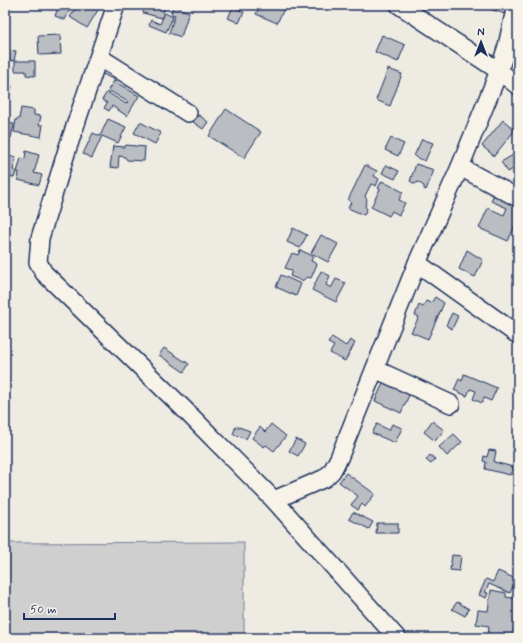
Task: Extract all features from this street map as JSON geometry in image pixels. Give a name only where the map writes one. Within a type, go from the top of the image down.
[{"type":"street","points":[[116,5],[67,150],[40,238],[38,262],[44,274],[178,402],[274,500],[397,638]]},
{"type":"street","points":[[400,5],[499,71],[518,86]]},
{"type":"street","points":[[274,500],[325,478],[332,471],[339,458],[417,263],[460,167],[499,71],[507,46],[516,5]]},
{"type":"street","points":[[98,57],[188,113]]},
{"type":"street","points":[[460,167],[518,198]]},
{"type":"street","points":[[417,263],[518,335]]},
{"type":"street","points":[[375,369],[451,404]]},
{"type":"shaded area","points":[[244,542],[244,638],[5,638],[5,543]]},
{"type":"building","points":[[59,5],[72,5],[65,20],[55,16]]},
{"type":"building","points":[[78,5],[101,5],[87,28],[70,17]]},
{"type":"building","points":[[145,5],[165,5],[162,18],[143,13]]},
{"type":"building","points":[[173,5],[181,5],[180,9],[189,12],[181,37],[169,33],[175,15],[171,14]]},
{"type":"building","points":[[260,5],[275,5],[284,9],[277,23],[256,14]]},
{"type":"building","points":[[478,5],[507,5],[505,14]]},
{"type":"building","points":[[233,7],[244,12],[239,23],[228,18]]},
{"type":"building","points":[[165,13],[173,17],[166,32],[149,25],[151,20],[160,24]]},
{"type":"building","points":[[60,35],[61,54],[39,55],[38,36]]},
{"type":"building","points":[[382,35],[405,45],[398,62],[375,52]]},
{"type":"building","points":[[7,50],[16,51],[14,61],[6,59]]},
{"type":"building","points":[[15,61],[35,61],[35,76],[26,75],[26,71],[15,71]]},
{"type":"building","points":[[101,63],[120,73],[116,81],[97,71]]},
{"type":"building","points":[[388,69],[402,74],[390,106],[376,100]]},
{"type":"building","points":[[114,81],[139,96],[127,116],[112,106],[109,111],[104,108],[107,103],[102,100],[107,92],[126,104],[128,102],[108,90]]},
{"type":"building","points":[[5,84],[12,86],[5,114]]},
{"type":"building","points":[[21,108],[34,110],[34,115],[41,116],[39,125],[43,125],[41,137],[14,132],[16,119],[19,119]]},
{"type":"building","points":[[226,109],[261,132],[244,158],[209,136]]},
{"type":"building","points":[[199,115],[208,122],[203,129],[193,122]]},
{"type":"building","points":[[108,119],[126,127],[118,143],[102,136],[92,158],[83,154],[93,133],[100,136]]},
{"type":"building","points":[[503,120],[515,130],[494,156],[482,146]]},
{"type":"building","points":[[140,122],[161,133],[155,144],[134,133]]},
{"type":"building","points":[[8,123],[14,124],[11,138],[5,136],[5,129]]},
{"type":"building","points":[[391,138],[404,144],[398,156],[385,150]]},
{"type":"building","points":[[422,139],[433,143],[425,161],[414,156]]},
{"type":"building","points":[[126,145],[145,147],[144,161],[127,160],[125,157],[119,156],[118,168],[110,167],[113,146],[125,147]]},
{"type":"building","points":[[26,151],[39,155],[34,173],[42,175],[39,185],[18,180],[19,172],[17,172],[21,158],[25,159]]},
{"type":"building","points":[[5,155],[16,158],[13,170],[16,171],[14,178],[5,175]]},
{"type":"building","points":[[513,155],[518,163],[518,166],[508,172],[501,162]]},
{"type":"building","points":[[416,164],[434,170],[426,190],[424,189],[424,186],[418,182],[415,184],[410,181]]},
{"type":"building","points":[[365,165],[377,171],[374,176],[379,179],[376,186],[371,184],[365,196],[367,200],[365,206],[367,209],[364,215],[348,208],[351,202],[348,200]]},
{"type":"building","points":[[386,165],[399,171],[395,179],[382,173]]},
{"type":"building","points":[[382,181],[403,192],[399,200],[405,203],[399,215],[392,211],[389,216],[371,207],[380,189],[378,188]]},
{"type":"building","points":[[497,187],[518,196],[518,219],[508,241],[479,228],[488,208],[504,215],[507,208],[491,201]]},
{"type":"building","points":[[293,228],[307,235],[300,248],[287,242]]},
{"type":"building","points":[[321,235],[338,244],[328,262],[311,253]]},
{"type":"building","points":[[300,250],[313,256],[311,261],[317,264],[311,278],[307,277],[302,281],[290,276],[292,271],[285,268],[292,253],[298,255]]},
{"type":"building","points":[[467,250],[483,260],[475,277],[459,269]]},
{"type":"building","points":[[321,271],[330,276],[326,285],[331,288],[336,279],[346,283],[336,302],[312,290]]},
{"type":"building","points":[[281,275],[301,284],[296,296],[276,287]]},
{"type":"building","points":[[435,297],[444,303],[428,339],[411,332],[419,317],[415,315],[419,305],[423,307],[426,301],[431,303]]},
{"type":"building","points":[[452,313],[458,316],[452,329],[446,325]]},
{"type":"building","points":[[332,337],[346,346],[350,340],[355,343],[345,361],[330,353],[334,346],[328,343]]},
{"type":"building","points":[[164,348],[189,364],[184,372],[159,355]]},
{"type":"building","points":[[464,374],[497,388],[491,401],[484,398],[482,403],[473,399],[476,391],[470,389],[467,396],[454,390],[459,379],[462,381]]},
{"type":"building","points":[[384,381],[410,393],[401,413],[375,401]]},
{"type":"building","points":[[432,421],[444,430],[435,441],[424,432]]},
{"type":"building","points":[[271,424],[286,436],[274,451],[266,445],[264,447],[252,438],[260,427],[265,432]]},
{"type":"building","points":[[377,424],[389,430],[392,424],[402,428],[395,443],[372,433]]},
{"type":"building","points":[[236,426],[250,431],[246,439],[233,434]]},
{"type":"building","points":[[454,434],[462,442],[447,456],[439,447]]},
{"type":"building","points":[[296,439],[305,444],[298,456],[289,451]]},
{"type":"building","points":[[489,450],[496,451],[494,462],[513,467],[510,475],[485,469],[486,462],[483,461],[484,456],[487,457]]},
{"type":"building","points":[[430,455],[435,459],[431,464],[426,460]]},
{"type":"building","points":[[346,473],[375,494],[365,507],[362,504],[358,510],[351,505],[358,496],[339,482]]},
{"type":"building","points":[[353,512],[373,522],[369,529],[349,519]]},
{"type":"building","points":[[377,523],[398,523],[398,533],[376,533]]},
{"type":"building","points":[[452,555],[461,556],[459,571],[450,570]]},
{"type":"building","points":[[498,571],[516,579],[510,593],[489,584],[485,592],[488,593],[486,598],[479,595],[486,579],[493,582]]},
{"type":"building","points":[[491,590],[506,593],[506,597],[518,599],[513,638],[488,636],[489,626],[476,624],[478,610],[488,611]]},
{"type":"building","points":[[457,602],[469,609],[465,616],[452,609]]}]
